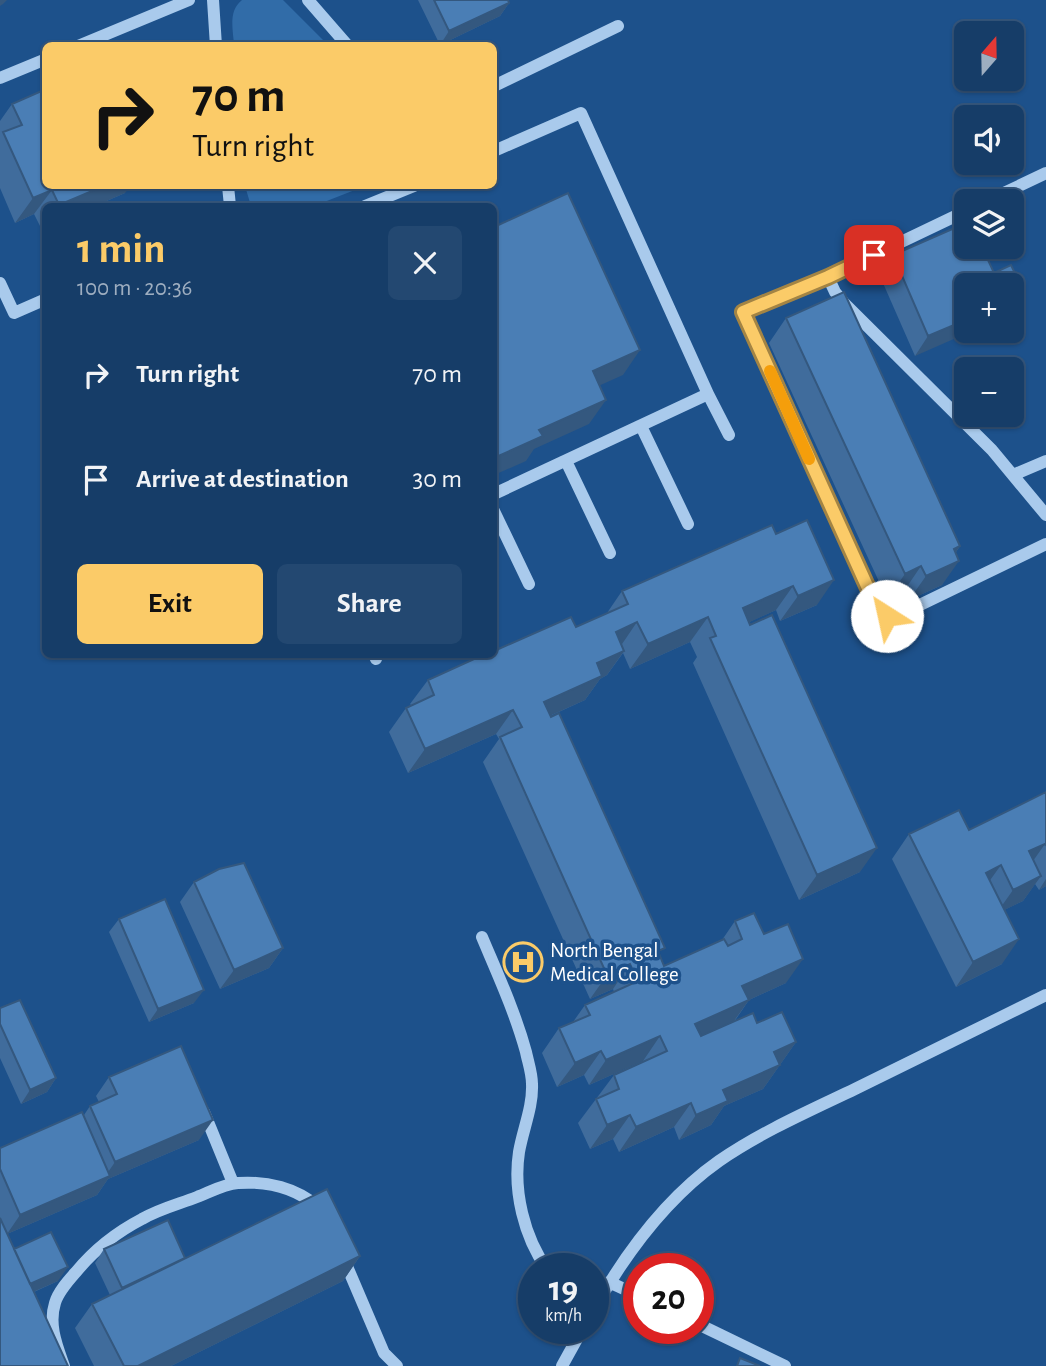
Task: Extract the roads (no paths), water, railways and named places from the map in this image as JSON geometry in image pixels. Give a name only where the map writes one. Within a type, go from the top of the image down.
[{"type":"lane","points":[[88,42],[189,0]]},
{"type":"lane","points":[[213,0],[216,42]]},
{"type":"lane","points":[[308,0],[345,42]]},
{"type":"lane","points":[[497,85],[618,26]]},
{"type":"lane","points":[[0,78],[42,61]]},
{"type":"lane","points":[[497,150],[581,113],[729,435]]},
{"type":"lane","points":[[1012,189],[1046,173]]},
{"type":"lane","points":[[372,203],[407,189]]},
{"type":"lane","points":[[954,217],[828,277],[743,312],[879,611],[895,617],[1046,544]]},
{"type":"lane","points":[[828,277],[844,303],[992,450],[1046,515]]},
{"type":"lane","points":[[0,283],[14,313],[42,301]]},
{"type":"lane","points":[[497,493],[708,394]]},
{"type":"lane","points":[[641,426],[688,524]]},
{"type":"lane","points":[[566,461],[610,553]]},
{"type":"lane","points":[[1013,475],[1046,461]]},
{"type":"lane","points":[[497,518],[529,584]]},
{"type":"lane","points":[[482,937],[519,1027],[530,1067],[531,1098],[517,1174],[518,1192],[538,1253]]},
{"type":"lane","points":[[623,1289],[609,1282],[634,1246],[689,1186],[718,1162],[797,1117],[1046,995]]},
{"type":"lane","points":[[197,1096],[233,1183]]},
{"type":"lane","points":[[64,1366],[53,1334],[55,1301],[84,1262],[108,1240],[144,1217],[233,1183],[253,1182],[275,1185],[298,1193],[326,1216]]},
{"type":"lane","points":[[336,1241],[384,1353],[397,1366]]},
{"type":"lane","points":[[714,1332],[785,1366]]},
{"type":"lane","points":[[562,1366],[574,1344]]},
{"type":"place","name":"North Bengal Medical College","points":[[523,962]]}]
